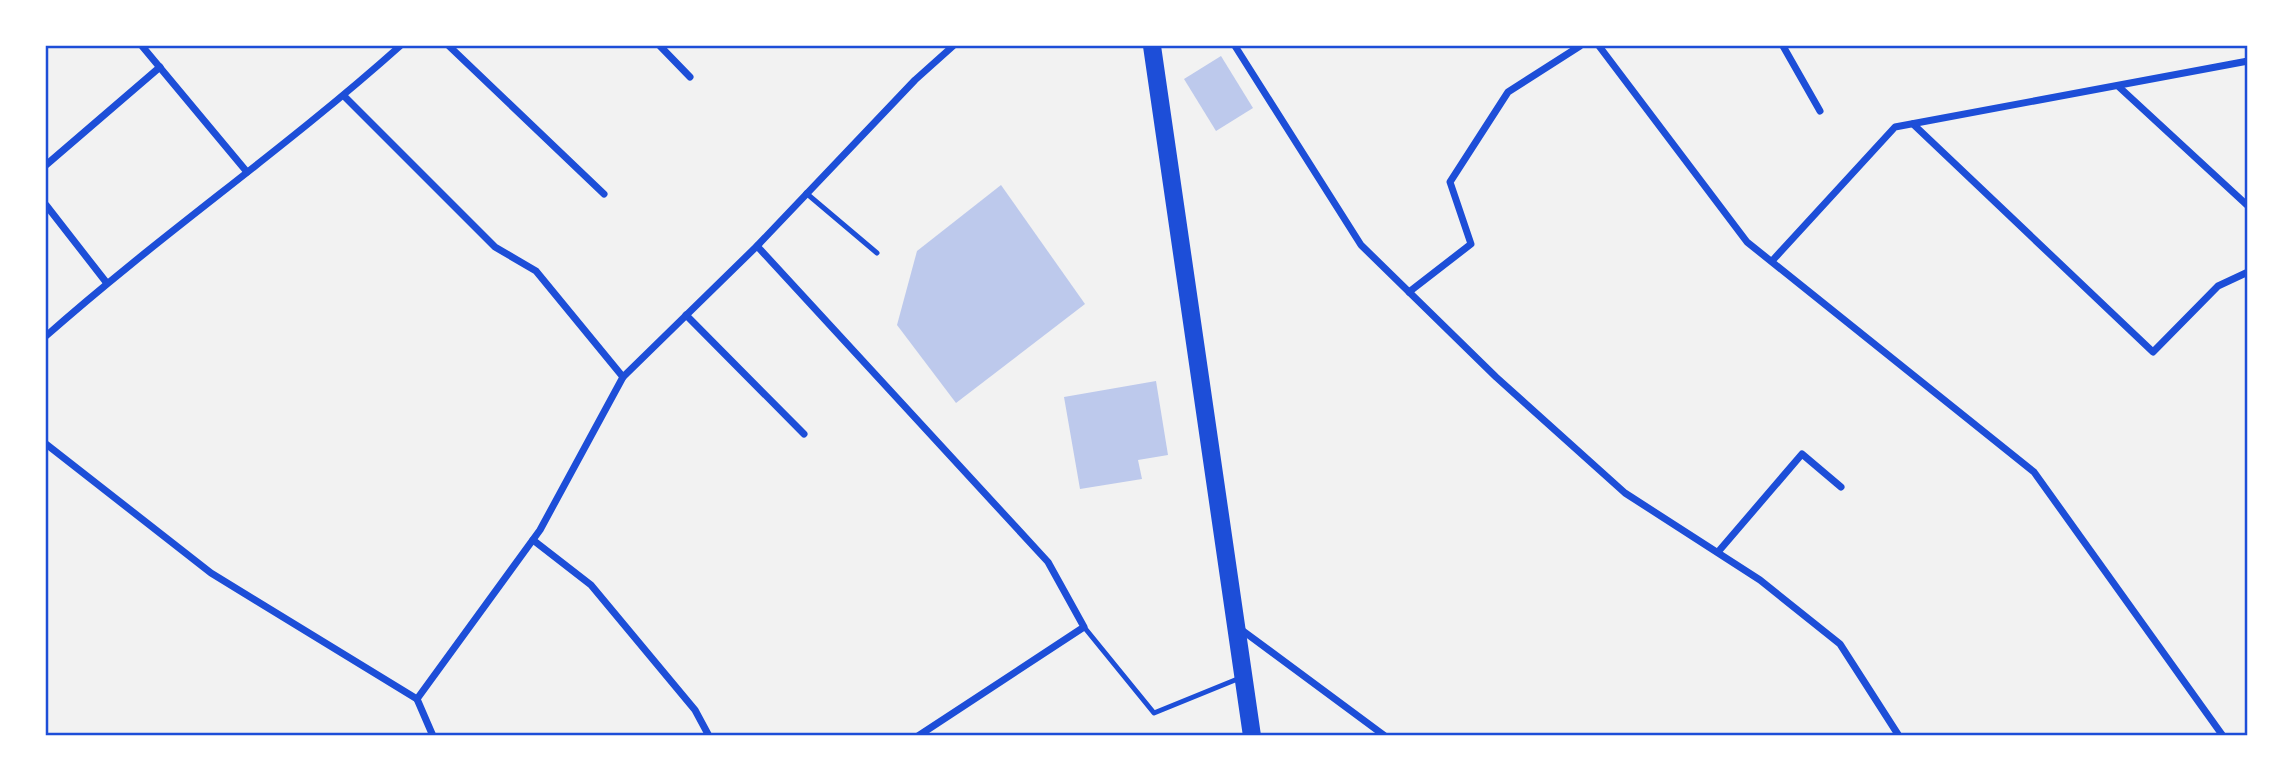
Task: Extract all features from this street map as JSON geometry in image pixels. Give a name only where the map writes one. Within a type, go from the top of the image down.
[{"type":"main road","points":[[1152,46],[1252,736]]},
{"type":"street","points":[[142,46],[247,172]]},
{"type":"street","points":[[46,336],[106,282],[344,96],[400,46]]},
{"type":"street","points":[[449,46],[604,194]]},
{"type":"street","points":[[660,46],[690,77]]},
{"type":"street","points":[[417,699],[533,540],[623,377],[757,246],[915,80],[953,46]]},
{"type":"street","points":[[1235,46],[1361,245],[1496,377],[1625,492],[1760,580],[1840,644],[1899,736]]},
{"type":"street","points":[[1599,46],[1747,242],[2034,472],[2223,736]]},
{"type":"street","points":[[1783,46],[1820,111]]},
{"type":"street","points":[[1409,292],[1471,244],[1450,182],[1508,92],[1576,47]]},
{"type":"street","points":[[1772,261],[1895,127],[2248,61]]},
{"type":"street","points":[[46,165],[160,67]]},
{"type":"street","points":[[2118,86],[2248,206]]},
{"type":"street","points":[[344,96],[495,247],[536,271],[623,377]]},
{"type":"street","points":[[1913,124],[2153,352],[2218,286],[2248,272]]},
{"type":"street","points":[[46,205],[106,282]]},
{"type":"street","points":[[757,246],[1048,562],[1084,627],[918,736]]},
{"type":"street","points":[[686,316],[804,434]]},
{"type":"street","points":[[46,444],[211,573],[417,699],[433,736]]},
{"type":"street","points":[[1718,552],[1802,454],[1841,486]]},
{"type":"street","points":[[533,540],[591,585],[695,710],[709,736]]},
{"type":"street","points":[[1236,626],[1385,736]]},
{"type":"lane","points":[[806,192],[877,253]]},
{"type":"lane","points":[[1084,627],[1154,712],[1243,676]]},
{"type":"building","points":[[1221,56],[1253,108],[1216,131],[1184,79]]},
{"type":"building","points":[[1001,185],[1085,304],[956,403],[897,325],[917,251]]},
{"type":"building","points":[[1156,381],[1168,455],[1138,460],[1142,479],[1080,489],[1064,397]]}]
